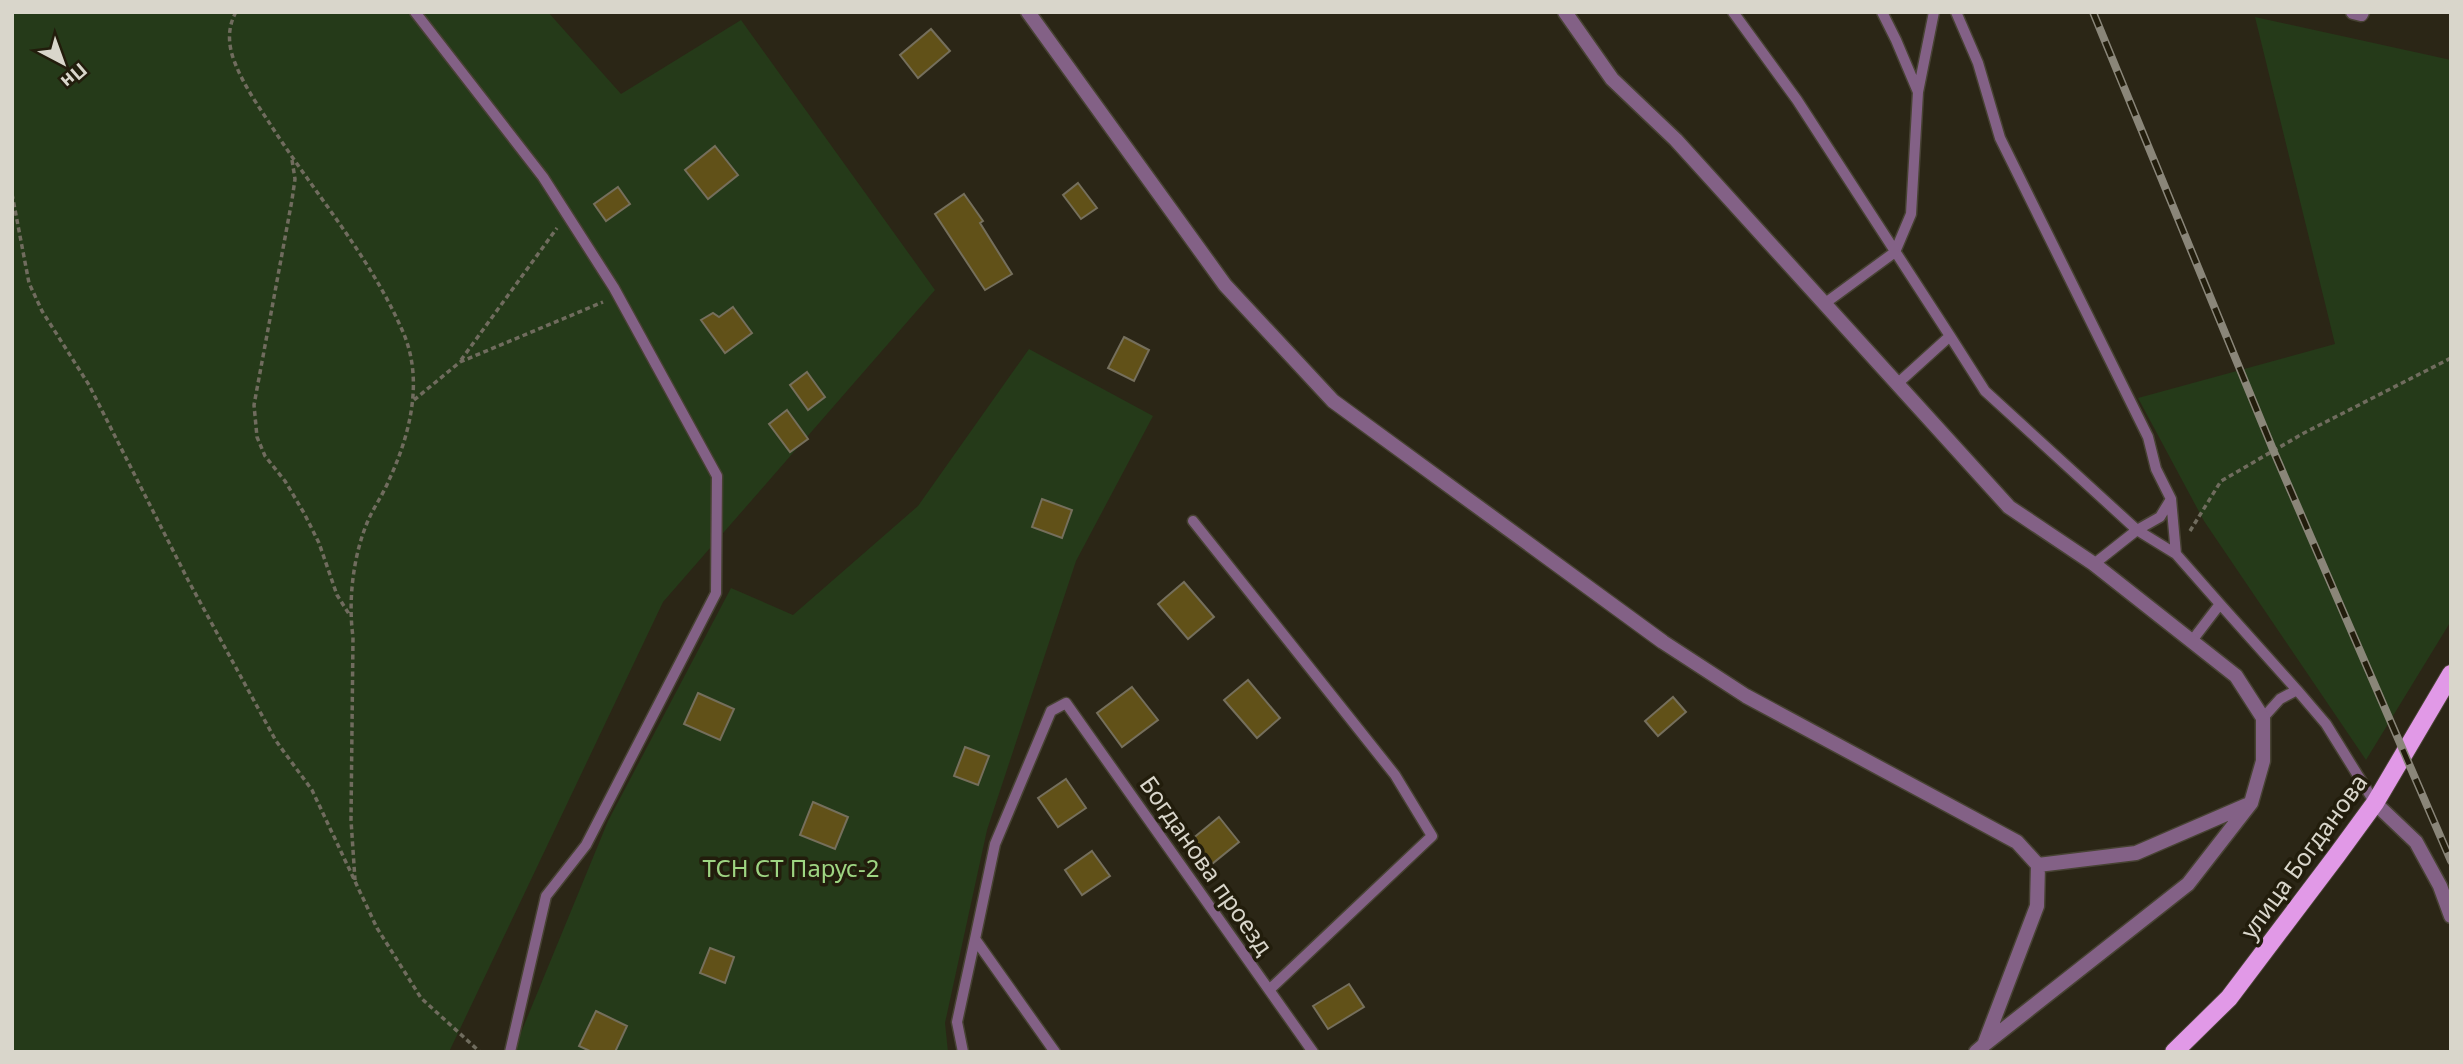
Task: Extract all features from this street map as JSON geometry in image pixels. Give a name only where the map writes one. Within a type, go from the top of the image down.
[{"type":"main road","name":"улица Богданова","points":[[2174,1052],[2229,998],[2375,803],[2451,674]]},
{"type":"street","points":[[1028,12],[1225,285],[1333,401],[1674,649],[1746,696],[2017,842],[2038,865],[2037,906],[1980,1048]]},
{"type":"street","points":[[1565,12],[1612,79],[1676,141],[2009,507],[2094,564],[2236,676],[2263,718],[2263,761],[2251,803],[2188,884],[1980,1048]]},
{"type":"street","points":[[2353,12],[2362,12]]},
{"type":"street","points":[[2038,865],[2136,853],[2251,803]]},
{"type":"street","points":[[2375,803],[2416,842],[2440,886],[2451,916]]},
{"type":"lane","points":[[415,12],[543,177],[618,296],[717,476],[716,593],[586,845],[546,896],[510,1052]]},
{"type":"lane","points":[[1733,12],[1797,100],[1985,391],[2137,530],[2176,554],[2326,724],[2375,803]]},
{"type":"lane","points":[[1882,12],[1919,92]]},
{"type":"lane","points":[[1824,304],[1895,252],[1911,214],[1919,92],[1934,12]]},
{"type":"lane","points":[[1956,12],[1978,63],[2000,138],[2148,437],[2156,469],[2171,499],[2176,554]]},
{"type":"lane","points":[[1897,384],[1950,336]]},
{"type":"lane","points":[[2094,564],[2137,530],[2160,517],[2171,499]]},
{"type":"lane","points":[[1193,521],[1395,775],[1432,836],[1269,990]]},
{"type":"lane","points":[[2191,642],[2220,604]]},
{"type":"lane","points":[[2263,718],[2280,699],[2297,690]]},
{"type":"lane","name":"Богданова проезд","points":[[975,940],[995,844],[1051,711],[1066,703],[1313,1052]]},
{"type":"lane","points":[[963,1052],[957,1022],[975,940]]},
{"type":"lane","points":[[975,940],[1055,1052]]},
{"type":"path","points":[[236,12],[229,38],[236,64],[250,92],[388,299],[410,347],[414,367],[414,400],[403,446],[367,523],[356,562],[350,615],[353,637],[351,820],[355,883]]},
{"type":"path","points":[[291,156],[295,179],[292,200],[254,405],[257,437],[265,456],[285,481],[304,513],[319,543],[337,594],[350,615]]},
{"type":"path","points":[[12,194],[29,284],[42,311],[89,385],[188,580],[276,741],[312,790],[377,928],[421,998],[480,1052]]},
{"type":"path","points":[[414,400],[460,362],[566,214]]},
{"type":"path","points":[[460,362],[538,327],[618,296]]},
{"type":"path","points":[[2176,554],[2221,481],[2328,421],[2451,358]]},
{"type":"green space","points":[[12,12],[548,12],[621,94],[741,20],[935,290],[663,602],[449,1052],[12,1052]]},
{"type":"green space","points":[[2255,17],[2451,60],[2451,621],[2366,760],[2204,521],[2138,398],[2335,344]]},
{"type":"green space","name":"ТСН СТ Парус-2","points":[[1029,349],[1153,416],[1076,561],[987,830],[945,1023],[948,1052],[513,1052],[608,821],[731,588],[793,615],[918,506]]},
{"type":"building","points":[[931,29],[950,51],[918,78],[900,55]]},
{"type":"building","points":[[715,146],[738,175],[708,199],[685,170]]},
{"type":"building","points":[[1078,183],[1097,208],[1081,219],[1063,195]]},
{"type":"building","points":[[618,187],[630,204],[606,221],[594,204]]},
{"type":"building","points":[[964,194],[983,221],[980,223],[1012,274],[985,290],[935,214]]},
{"type":"building","points":[[733,307],[752,333],[725,353],[701,320],[713,313],[719,317]]},
{"type":"building","points":[[1124,337],[1149,350],[1134,381],[1108,368]]},
{"type":"building","points":[[807,372],[825,397],[808,410],[790,385]]},
{"type":"building","points":[[787,410],[808,439],[790,452],[769,424]]},
{"type":"building","points":[[1042,499],[1072,510],[1062,538],[1032,527]]},
{"type":"building","points":[[1184,582],[1214,617],[1188,639],[1158,604]]},
{"type":"building","points":[[1248,680],[1280,718],[1257,738],[1224,700]]},
{"type":"building","points":[[1132,687],[1158,720],[1122,747],[1097,713]]},
{"type":"building","points":[[698,693],[734,709],[720,740],[684,724]]},
{"type":"building","points":[[1673,697],[1686,712],[1658,736],[1645,721]]},
{"type":"building","points":[[965,747],[989,756],[978,785],[954,776]]},
{"type":"building","points":[[1066,779],[1086,808],[1058,827],[1038,798]]},
{"type":"building","points":[[813,802],[848,817],[835,849],[800,835]]},
{"type":"building","points":[[1219,817],[1239,842],[1207,868],[1186,844]]},
{"type":"building","points":[[1092,851],[1110,876],[1082,895],[1065,870]]},
{"type":"building","points":[[710,948],[734,957],[725,983],[700,973]]},
{"type":"building","points":[[1349,984],[1364,1007],[1328,1029],[1313,1006]]},
{"type":"building","points":[[596,1011],[627,1026],[615,1052],[592,1052],[579,1046]]},
{"type":"railway","points":[[2093,12],[2274,452],[2451,861]]}]
